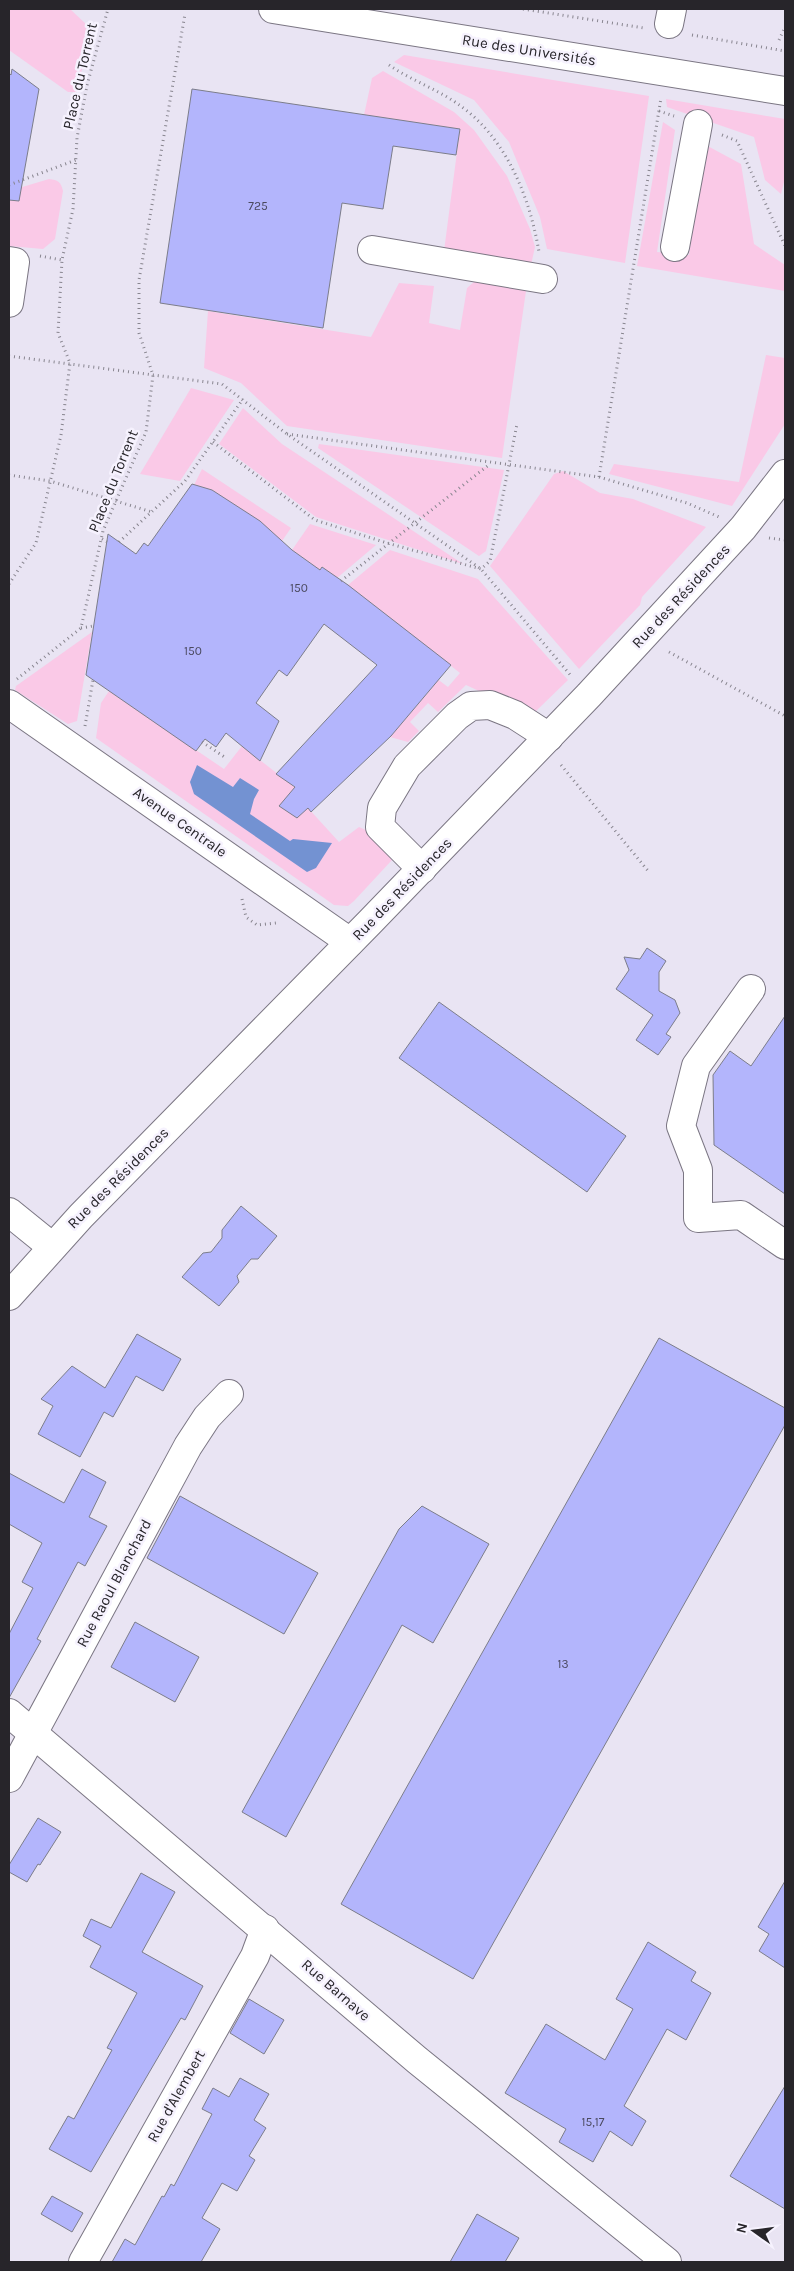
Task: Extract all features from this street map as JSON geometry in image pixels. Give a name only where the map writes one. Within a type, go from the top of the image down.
[{"type":"street","name":"Rue des Universités","points":[[273,9],[363,16],[785,91]]},
{"type":"street","points":[[674,247],[698,124]]},
{"type":"street","points":[[372,250],[543,279]]},
{"type":"street","points":[[9,261],[15,262],[9,303]]},
{"type":"street","name":"Rue des Résidences","points":[[9,1296],[51,1246],[422,869],[549,737],[744,528],[785,474]]},
{"type":"street","name":"Avenue Centrale","points":[[12,692],[350,942]]},
{"type":"street","points":[[422,869],[380,827],[382,808],[407,766],[457,716],[471,706],[490,705],[515,715],[549,737]]},
{"type":"street","points":[[751,989],[696,1066],[681,1126],[698,1170],[698,1218],[741,1215],[785,1245]]},
{"type":"street","points":[[9,1212],[51,1246]]},
{"type":"street","name":"Rue Raoul Blanchard","points":[[9,1778],[188,1446],[207,1417],[229,1394]]},
{"type":"street","name":"Rue Barnave","points":[[9,1713],[418,2060],[667,2262]]},
{"type":"street","name":"Rue d'Alembert","points":[[83,2262],[255,1956],[265,1929]]},
{"type":"path","name":"Place du Torrent","points":[[9,584],[36,542],[61,435],[70,363],[58,333],[62,260],[73,209],[76,160],[87,85],[108,9]]},
{"type":"path","name":"Place du Torrent","points":[[81,628],[102,539],[116,501],[146,432],[153,375],[139,333],[139,280],[185,14]]},
{"type":"path","points":[[779,40],[785,27]]},
{"type":"path","points":[[389,66],[462,106],[481,124],[503,154],[522,186],[531,214],[543,279]]},
{"type":"path","points":[[599,477],[662,94]]},
{"type":"path","points":[[659,111],[698,124],[737,141],[785,246]]},
{"type":"path","points":[[9,185],[76,160]]},
{"type":"path","points":[[9,356],[222,384],[287,434],[481,569],[577,682]]},
{"type":"path","points":[[119,542],[185,481],[243,399]]},
{"type":"path","points":[[481,569],[490,561],[517,424]]},
{"type":"path","points":[[287,434],[490,464],[599,477],[687,503],[770,538],[785,540]]},
{"type":"path","points":[[213,442],[315,520],[387,543],[481,569]]},
{"type":"path","points":[[341,581],[490,464]]},
{"type":"path","points":[[9,474],[50,481],[152,512]]},
{"type":"path","points":[[102,539],[106,542]]},
{"type":"path","points":[[12,692],[81,628],[93,626]]},
{"type":"path","points":[[669,652],[785,716]]},
{"type":"path","points":[[83,734],[93,680]]},
{"type":"path","points":[[202,742],[226,758]]},
{"type":"path","points":[[561,765],[649,872]]},
{"type":"shaded area","points":[[9,9],[70,9],[89,27],[78,92],[68,92],[9,50]]},
{"type":"shaded area","points":[[404,55],[649,96],[625,263],[547,249],[540,217],[509,142],[474,100],[394,62]]},
{"type":"shaded area","points":[[383,71],[454,112],[474,130],[507,176],[530,229],[535,247],[531,265],[444,251],[460,129],[364,115],[372,78]]},
{"type":"shaded area","points":[[666,99],[785,119],[785,178],[781,194],[765,180],[754,137],[667,107]]},
{"type":"shaded area","points":[[663,122],[675,130],[657,252],[689,255],[704,144],[741,164],[754,244],[785,265],[785,291],[637,266]]},
{"type":"shaded area","points":[[49,179],[59,182],[63,191],[55,239],[43,249],[9,246],[9,191]]},
{"type":"shaded area","points":[[481,276],[527,284],[502,458],[287,426],[241,383],[204,368],[208,311],[371,337],[399,283],[434,286],[429,323],[460,330],[467,288]]},
{"type":"shaded area","points":[[766,355],[785,358],[785,424],[732,506],[609,474],[614,464],[739,482]]},
{"type":"shaded area","points":[[191,388],[234,400],[180,481],[140,474]]},
{"type":"shaded area","points":[[243,408],[282,444],[463,564],[316,517],[219,444]]},
{"type":"shaded area","points":[[319,444],[504,470],[486,551],[479,556],[318,448]]},
{"type":"shaded area","points":[[202,469],[291,528],[282,541],[211,490],[194,485]]},
{"type":"shaded area","points":[[563,471],[600,493],[633,499],[706,527],[642,597],[640,605],[579,669],[490,566],[554,474]]},
{"type":"shaded area","points":[[310,524],[376,545],[337,578],[322,567],[320,570],[292,550]]},
{"type":"shaded area","points":[[390,550],[478,579],[568,680],[534,713],[525,712],[466,685],[438,712],[428,703],[410,722],[419,731],[408,742],[390,737],[433,687],[431,685],[436,678],[448,687],[460,673],[348,585]]},
{"type":"shaded area","points":[[92,632],[77,721],[68,724],[15,690],[16,686]]},
{"type":"shaded area","points":[[109,691],[224,769],[242,746],[297,789],[279,806],[308,808],[339,842],[359,827],[365,829],[379,840],[392,860],[348,906],[334,905],[96,738],[101,703]]},
{"type":"water","points":[[197,765],[233,787],[240,778],[259,790],[254,799],[250,814],[290,841],[293,839],[332,843],[316,868],[307,872],[194,794],[190,782]]},
{"type":"building","points":[[12,69],[39,89],[19,201],[9,200],[9,73],[11,75]]},
{"type":"building","points":[[192,89],[460,129],[456,155],[393,146],[383,209],[342,203],[323,328],[160,303]]},
{"type":"building","points":[[192,484],[212,490],[260,521],[292,550],[320,570],[322,567],[348,585],[451,665],[391,736],[311,812],[308,808],[297,818],[279,806],[295,787],[276,774],[377,665],[324,624],[287,676],[279,670],[256,703],[279,721],[260,761],[226,733],[216,747],[205,739],[196,751],[86,675],[108,534],[136,554],[144,543],[148,546]]},
{"type":"building","points":[[647,948],[666,961],[659,972],[659,991],[675,1000],[680,1013],[666,1034],[671,1037],[658,1055],[636,1040],[653,1015],[616,989],[629,970],[624,957],[640,959]]},
{"type":"building","points":[[439,1002],[626,1136],[587,1192],[399,1058]]},
{"type":"building","points":[[785,1016],[785,1194],[714,1145],[713,1075],[730,1051],[751,1066]]},
{"type":"building","points":[[241,1206],[277,1236],[258,1259],[251,1259],[237,1276],[239,1282],[219,1306],[182,1277],[203,1253],[211,1252],[222,1238],[222,1230]]},
{"type":"building","points":[[137,1334],[181,1359],[163,1391],[136,1376],[113,1417],[104,1412],[80,1457],[38,1434],[53,1406],[41,1399],[72,1366],[105,1388]]},
{"type":"building","points":[[659,1338],[785,1408],[785,1425],[473,1979],[341,1904]]},
{"type":"building","points":[[82,1469],[106,1482],[89,1517],[107,1526],[85,1566],[78,1562],[37,1639],[41,1641],[9,1698],[9,1634],[33,1588],[22,1582],[42,1543],[9,1524],[9,1473],[64,1503]]},
{"type":"building","points":[[180,1496],[318,1573],[284,1634],[147,1558]]},
{"type":"building","points":[[422,1506],[489,1544],[433,1643],[402,1625],[286,1837],[242,1812],[399,1529]]},
{"type":"building","points":[[135,1622],[199,1657],[175,1702],[111,1667]]},
{"type":"building","points":[[38,1818],[61,1832],[27,1882],[9,1872],[9,1865]]},
{"type":"building","points":[[141,1873],[175,1892],[142,1952],[203,1986],[185,2020],[181,2018],[91,2172],[49,2149],[68,2116],[74,2119],[112,2050],[107,2048],[137,1993],[90,1967],[101,1946],[83,1936],[91,1919],[111,1928]]},
{"type":"building","points":[[785,1881],[785,1968],[759,1951],[769,1934],[758,1927]]},
{"type":"building","points":[[648,1942],[696,1972],[691,1981],[711,1993],[686,2040],[667,2029],[624,2106],[646,2121],[632,2146],[610,2131],[593,2162],[559,2142],[566,2129],[505,2093],[546,2024],[605,2060],[633,2009],[616,1999]]},
{"type":"building","points":[[249,1999],[284,2020],[264,2054],[230,2033]]},
{"type":"building","points":[[240,2078],[269,2094],[254,2120],[266,2128],[249,2156],[255,2160],[237,2191],[222,2183],[202,2218],[220,2229],[201,2262],[112,2262],[125,2239],[135,2245],[162,2196],[164,2197],[171,2184],[174,2186],[212,2114],[202,2109],[213,2088],[229,2097]]},
{"type":"building","points":[[785,2086],[785,2209],[730,2176]]},
{"type":"building","points":[[52,2196],[83,2213],[72,2232],[41,2214]]},
{"type":"building","points":[[477,2214],[519,2238],[505,2262],[450,2262]]}]
